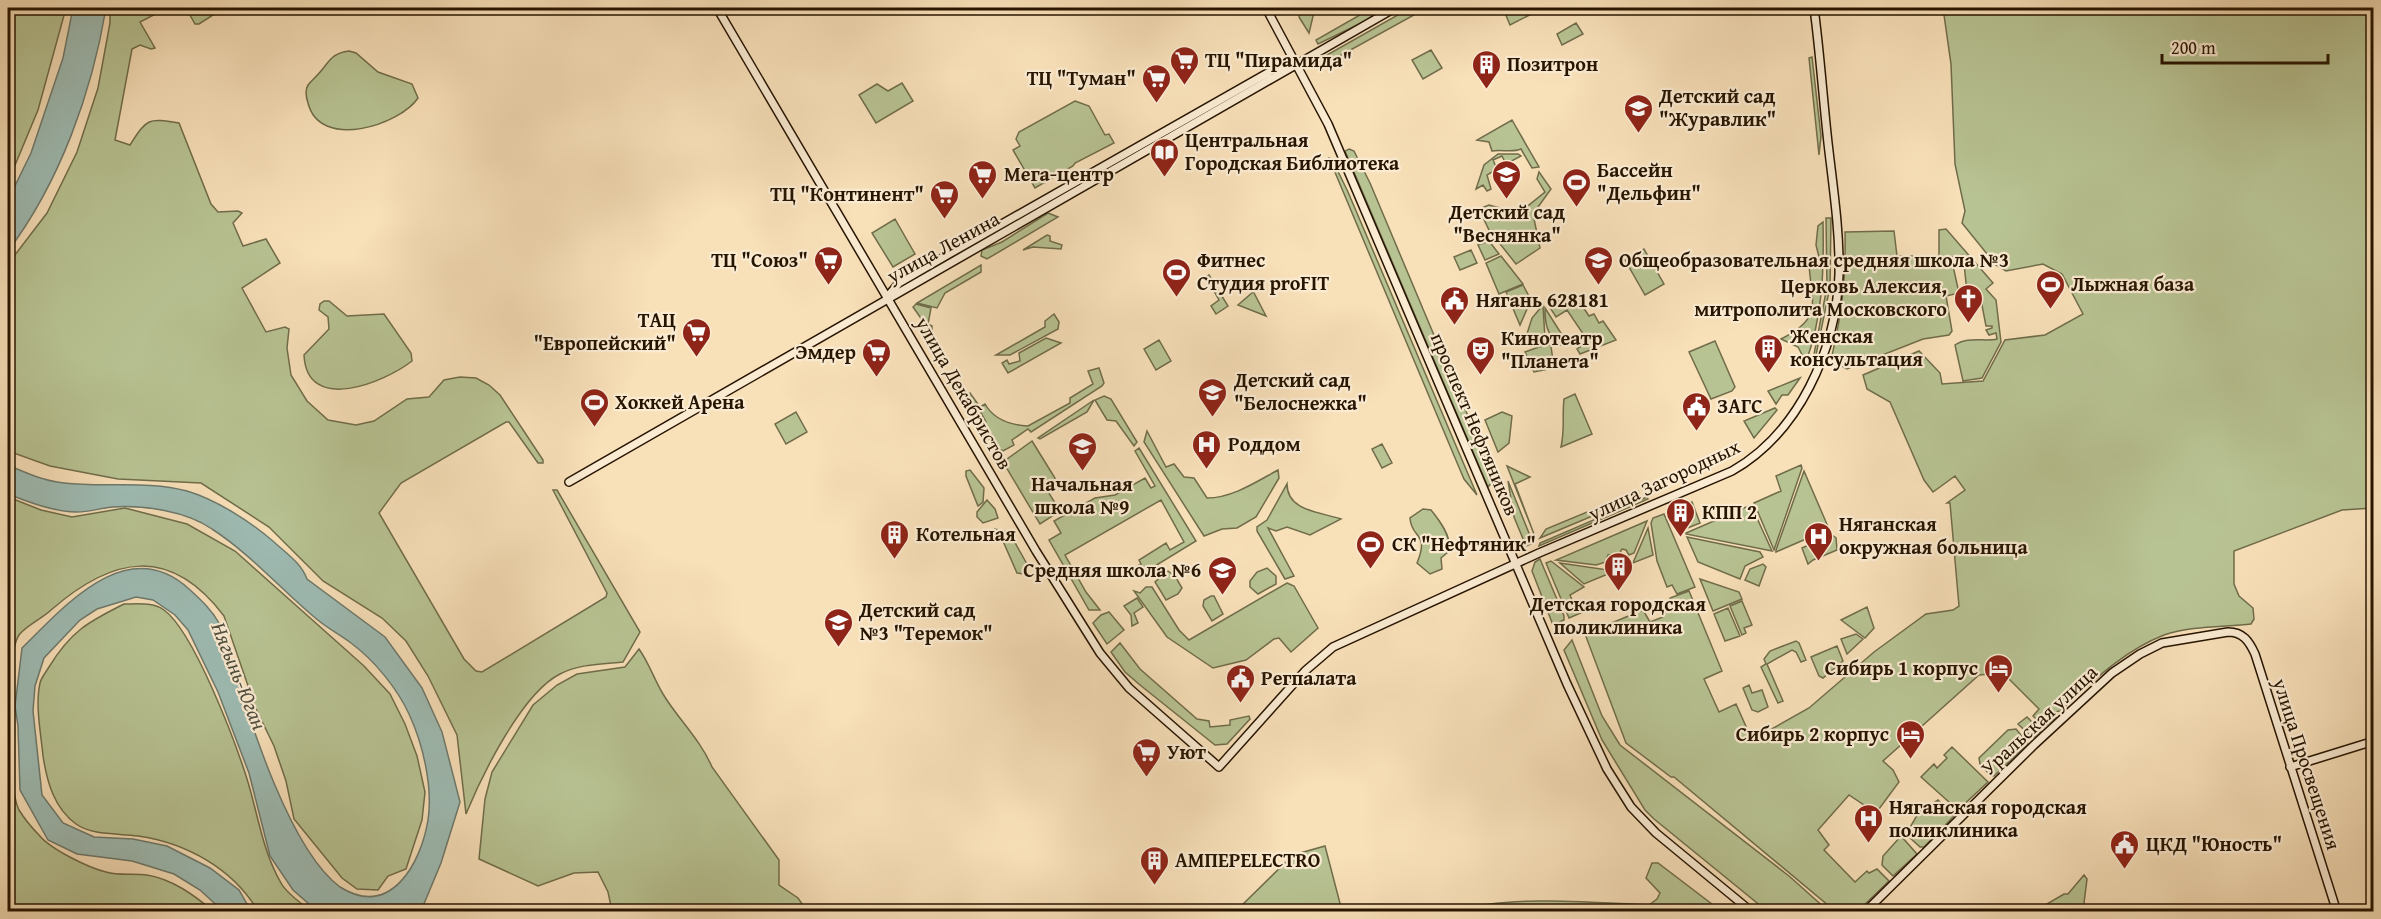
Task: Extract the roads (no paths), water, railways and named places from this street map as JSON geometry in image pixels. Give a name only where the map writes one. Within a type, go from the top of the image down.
[{"type":"main road","name":"улица Декабристов","points":[[717,8],[1036,550],[1106,662],[1129,688],[1219,766]]},
{"type":"main road","name":"проспект Нефтяников","points":[[1266,8],[1333,134],[1578,711],[1626,800],[1656,833],[1752,912]]},
{"type":"main road","name":"улица Ленина","points":[[569,482],[888,296],[899,283],[1147,147],[1278,67],[1297,63],[1395,8]]},
{"type":"main road","name":"улица Загородных","points":[[1219,766],[1305,671],[1330,649],[1744,464],[1774,439],[1809,388],[1827,340],[1839,276],[1836,213],[1814,8]]},
{"type":"main road","name":"улица Просвещения","points":[[2238,632],[2249,642],[2255,654],[2337,912]]},
{"type":"main road","name":"Уральская улица","points":[[1865,912],[2040,739],[2112,673],[2140,654],[2162,643],[2238,632]]},
{"type":"main road","points":[[2290,767],[2373,741]]},
{"type":"water","points":[[73,8],[106,8],[92,72],[83,104],[58,166],[27,224],[8,251],[8,200],[31,153],[63,58]]},
{"type":"water","points":[[8,465],[57,482],[157,486],[187,491],[210,500],[233,512],[265,534],[297,563],[307,579],[385,637],[422,688],[442,732],[460,802],[441,863],[421,911],[317,911],[293,890],[270,856],[249,773],[218,692],[188,630],[175,615],[153,600],[136,597],[97,609],[80,620],[44,658],[35,686],[33,711],[42,795],[63,823],[94,837],[133,839],[167,846],[210,868],[239,890],[251,911],[223,911],[200,890],[174,874],[132,861],[77,854],[48,840],[20,790],[18,726],[15,706],[22,648],[57,613],[98,582],[120,572],[143,568],[166,573],[189,589],[216,618],[252,726],[283,803],[301,838],[320,867],[340,887],[358,895],[374,896],[388,891],[411,869],[428,820],[428,780],[414,726],[404,704],[384,675],[360,650],[318,620],[226,538],[190,518],[151,508],[125,507],[68,512],[33,503],[8,494]]},
{"type":"place","name":"ТЦ \"Пирамида\"","points":[[1184,86]]},
{"type":"place","name":"Позитрон","points":[[1486,90]]},
{"type":"place","name":"ТЦ \"Туман\"","points":[[1157,104]]},
{"type":"place","name":"Детский сад \"Журавлик\"","points":[[1638,134]]},
{"type":"place","name":"Центральная Городская Библиотека","points":[[1164,178]]},
{"type":"place","name":"Мега-центр","points":[[983,200]]},
{"type":"place","name":"Детский сад \"Веснянка\"","points":[[1507,200]]},
{"type":"place","name":"Бассейн \"Дельфин\"","points":[[1576,208]]},
{"type":"place","name":"ТЦ \"Континент\"","points":[[945,220]]},
{"type":"place","name":"ТЦ \"Союз\"","points":[[829,286]]},
{"type":"place","name":"Общеобразовательная средняя школа №3","points":[[1598,286]]},
{"type":"place","name":"Фитнес Студия proFIT","points":[[1176,298]]},
{"type":"place","name":"Лыжная база","points":[[2050,310]]},
{"type":"place","name":"Церковь Алексия, митрополита Московского","points":[[1968,324]]},
{"type":"place","name":"Нягань 628181","points":[[1455,326]]},
{"type":"place","name":"ТАЦ \"Европейский\"","points":[[697,358]]},
{"type":"place","name":"Женская консультация","points":[[1769,374]]},
{"type":"place","name":"Кинотеатр \"Планета\"","points":[[1480,376]]},
{"type":"place","name":"Эмдер","points":[[877,378]]},
{"type":"place","name":"Детский сад \"Белоснежка\"","points":[[1213,418]]},
{"type":"place","name":"Хоккей Арена","points":[[594,428]]},
{"type":"place","name":"ЗАГС","points":[[1696,432]]},
{"type":"place","name":"Роддом","points":[[1207,470]]},
{"type":"place","name":"Начальная школа №9","points":[[1082,472]]},
{"type":"place","name":"КПП 2","points":[[1681,538]]},
{"type":"place","name":"Котельная","points":[[895,560]]},
{"type":"place","name":"Няганская окружная больница","points":[[1818,562]]},
{"type":"place","name":"СК \"Нефтяник\"","points":[[1371,570]]},
{"type":"place","name":"Детская городская поликлиника","points":[[1618,592]]},
{"type":"place","name":"Средняя школа №6","points":[[1222,596]]},
{"type":"place","name":"Детский сад №3 \"Теремок\"","points":[[838,648]]},
{"type":"place","name":"Сибирь 1 корпус","points":[[1999,694]]},
{"type":"place","name":"Регпалата","points":[[1240,704]]},
{"type":"place","name":"Сибирь 2 корпус","points":[[1910,760]]},
{"type":"place","name":"Уют","points":[[1146,778]]},
{"type":"place","name":"Няганская городская поликлиника","points":[[1868,844]]},
{"type":"place","name":"ЦКД \"Юность\"","points":[[2125,870]]},
{"type":"place","name":"АМПЕРELECTRO","points":[[1154,886]]},
{"type":"water label","name":"Нягынь-Юган","points":[[239,676]]}]
